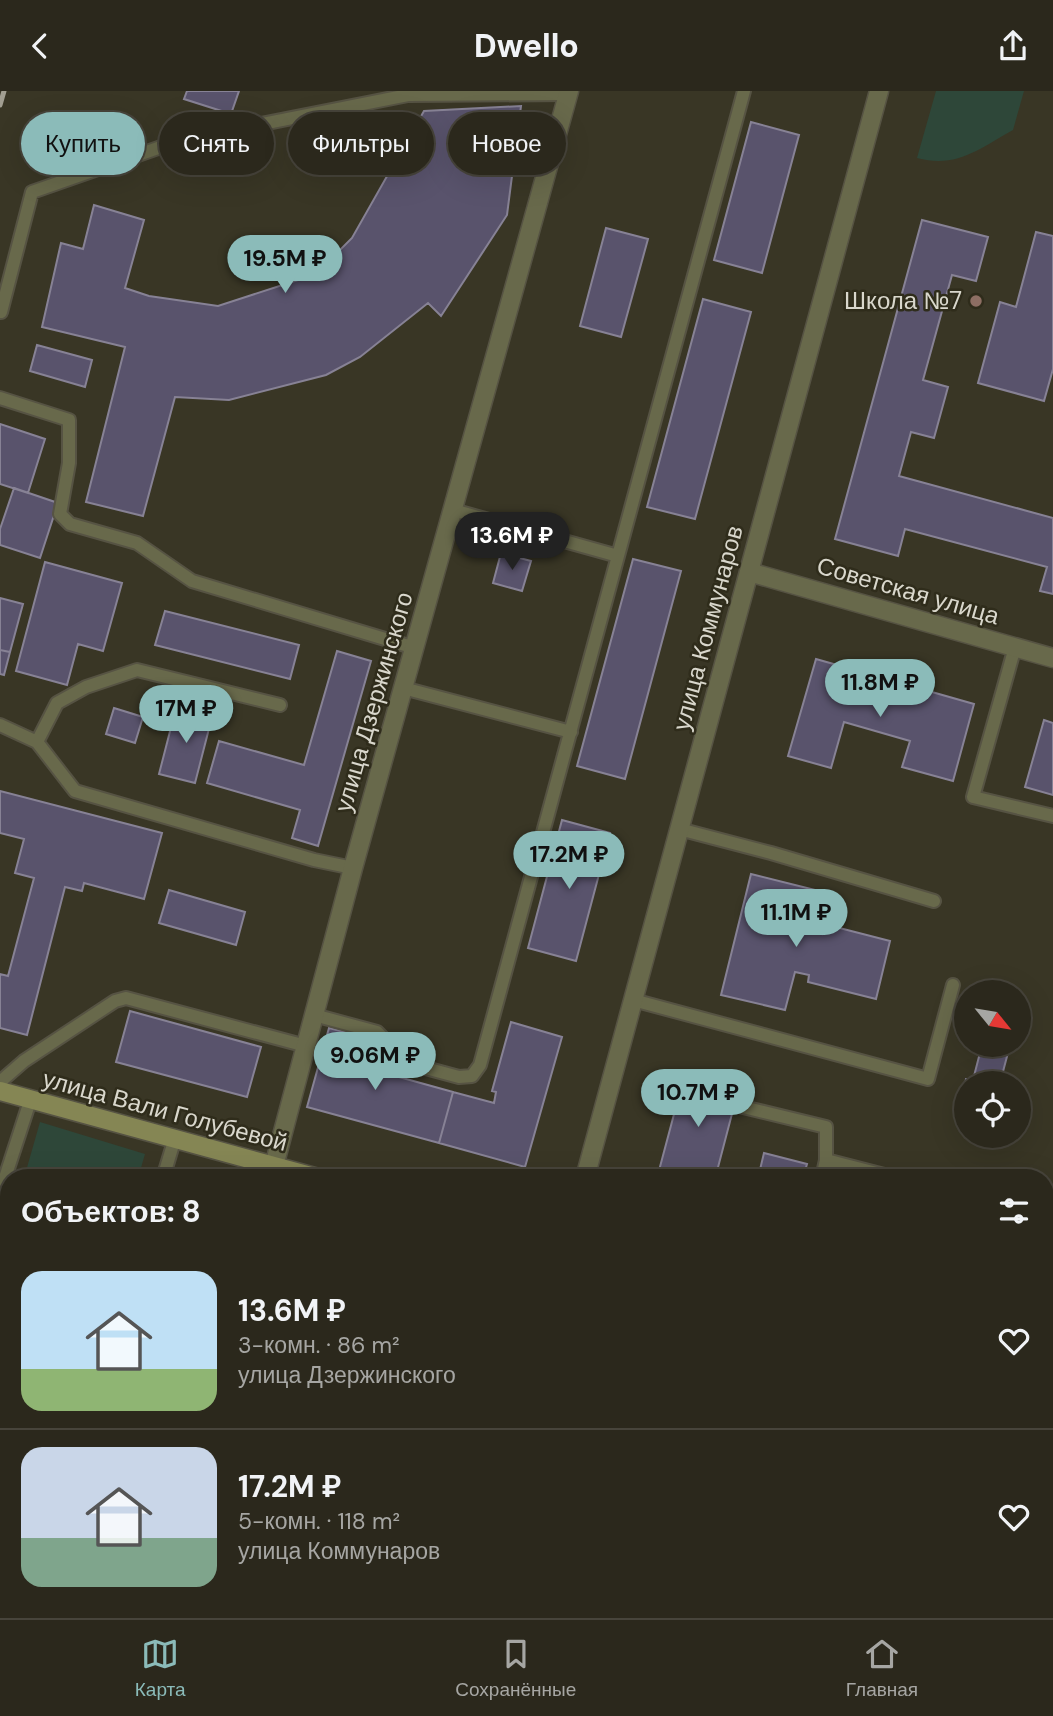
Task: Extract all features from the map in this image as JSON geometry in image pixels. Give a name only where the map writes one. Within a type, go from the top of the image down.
[{"type":"main road","name":"улица Вали Голубевой","points":[[0,1091],[285,1169]]},
{"type":"street","name":"улица Коммунаров","points":[[587,1169],[879,91]]},
{"type":"street","name":"улица Дзержинского","points":[[274,1166],[353,868],[569,92]]},
{"type":"street","name":"Советская улица","points":[[749,572],[1053,658]]},
{"type":"lane","points":[[314,1015],[377,1032],[383,1038],[386,1054],[392,1059],[459,1077],[472,1076],[480,1065],[744,91]]},
{"type":"lane","points":[[1,312],[32,192],[181,140],[408,95],[569,92]]},
{"type":"lane","points":[[0,398],[69,420],[68,463],[60,514],[70,524],[137,543],[192,581],[415,648]]},
{"type":"lane","points":[[453,510],[618,556]]},
{"type":"lane","points":[[1015,647],[974,797],[1053,816]]},
{"type":"lane","points":[[37,742],[57,703],[86,687],[137,670],[280,705]]},
{"type":"lane","points":[[403,688],[570,732]]},
{"type":"lane","points":[[0,725],[37,742],[75,791],[314,860],[353,868]]},
{"type":"lane","points":[[679,829],[934,901]]},
{"type":"lane","points":[[633,1000],[928,1079],[953,985]]},
{"type":"lane","points":[[0,1082],[24,1061],[115,1001],[126,998],[306,1046]]},
{"type":"lane","points":[[8,1169],[30,1101]]},
{"type":"lane","points":[[743,1107],[826,1127],[824,1169]]},
{"type":"lane","points":[[166,1169],[175,1138]]},
{"type":"lane","points":[[826,1160],[861,1169]]},
{"type":"green space","points":[[936,91],[1024,91],[1013,130],[968,155],[931,161],[917,158]]},
{"type":"green space","points":[[40,1122],[145,1154],[141,1169],[27,1169]]},
{"type":"building","points":[[187,91],[239,91],[232,112],[184,99]]},
{"type":"building","points":[[521,106],[520,112],[448,112],[448,175],[512,175],[507,215],[441,316],[428,303],[360,357],[326,375],[229,400],[175,397],[143,516],[86,502],[125,347],[42,327],[61,243],[83,249],[94,205],[144,220],[125,288],[149,296],[218,306],[301,279],[329,261],[352,238],[388,175],[434,175],[434,112],[424,111]]},
{"type":"building","points":[[751,122],[799,135],[762,273],[714,260]]},
{"type":"building","points":[[922,220],[988,237],[976,281],[952,275],[923,380],[948,387],[934,438],[911,432],[899,476],[1053,518],[1053,594],[1040,591],[1047,567],[905,529],[898,556],[835,539]]},
{"type":"building","points":[[606,228],[648,239],[621,337],[580,326]]},
{"type":"building","points":[[1036,232],[1053,236],[1053,369],[1044,401],[978,383],[1000,302],[1016,307]]},
{"type":"building","points":[[703,299],[751,312],[695,519],[647,507]]},
{"type":"building","points":[[37,345],[92,360],[85,387],[30,371]]},
{"type":"building","points":[[0,424],[45,439],[28,493],[0,484]]},
{"type":"building","points":[[14,488],[58,503],[40,558],[0,545],[0,529]]},
{"type":"building","points":[[501,553],[531,561],[522,591],[493,583]]},
{"type":"building","points":[[633,559],[681,571],[625,779],[577,766]]},
{"type":"building","points":[[45,562],[122,583],[103,651],[78,644],[67,685],[16,671]]},
{"type":"building","points":[[0,598],[23,604],[10,652],[0,650]]},
{"type":"building","points":[[165,611],[299,645],[290,679],[155,645]]},
{"type":"building","points":[[0,650],[10,652],[4,675],[0,674]]},
{"type":"building","points":[[337,651],[371,661],[318,846],[292,838],[300,810],[207,783],[219,741],[304,765]]},
{"type":"building","points":[[816,659],[974,704],[953,781],[902,767],[910,741],[844,722],[831,768],[788,756]]},
{"type":"building","points":[[114,708],[143,717],[135,743],[106,734]]},
{"type":"building","points":[[176,708],[212,717],[195,783],[159,774]]},
{"type":"building","points":[[1044,720],[1053,723],[1053,795],[1025,787]]},
{"type":"building","points":[[0,791],[162,833],[144,899],[84,883],[82,891],[65,887],[27,1035],[0,1028],[0,974],[8,976],[34,878],[15,873],[24,839],[0,833]]},
{"type":"building","points":[[562,820],[610,833],[576,961],[528,948]]},
{"type":"building","points":[[751,874],[815,890],[805,930],[822,934],[824,924],[890,941],[876,999],[808,982],[809,975],[795,972],[785,1010],[721,995]]},
{"type":"building","points":[[169,890],[245,912],[236,945],[159,923]]},
{"type":"building","points":[[130,1011],[261,1047],[247,1097],[116,1062]]},
{"type":"building","points":[[511,1022],[562,1037],[525,1167],[439,1143],[453,1092],[494,1103],[496,1092],[492,1091]]},
{"type":"building","points":[[329,1028],[370,1039],[363,1067],[453,1092],[439,1143],[307,1107]]},
{"type":"building","points":[[979,1057],[1007,1057],[1003,1071],[975,1071]]},
{"type":"building","points":[[685,1073],[739,1087],[718,1169],[659,1169]]},
{"type":"building","points":[[764,1153],[807,1164],[806,1169],[760,1169]]},
{"type":"railway","points":[[0,105],[4,91]]},
{"type":"place","name":"Школа №7","points":[[976,301]]}]
